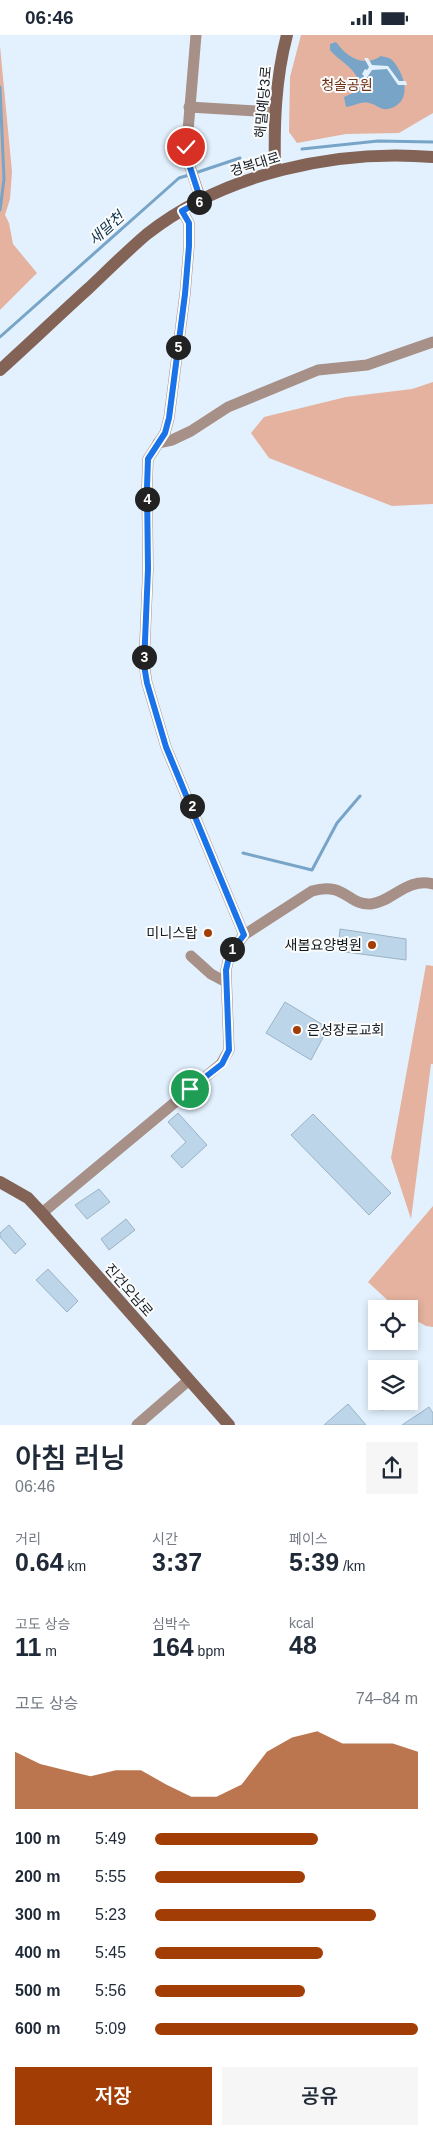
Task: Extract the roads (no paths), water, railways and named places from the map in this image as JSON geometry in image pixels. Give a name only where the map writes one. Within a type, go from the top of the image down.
[{"type":"street","points":[[196,35],[186,155],[201,201]]},
{"type":"street","name":"해밀예당3로","points":[[275,171],[275,112],[278,77],[287,35]]},
{"type":"street","points":[[189,107],[275,112]]},
{"type":"street","name":"경복대로","points":[[0,370],[148,234],[182,211],[230,186],[275,171],[365,157],[394,155],[433,157]]},
{"type":"street","points":[[182,211],[189,223],[185,294],[169,418],[165,433],[148,459],[148,569],[144,665],[147,683],[166,747],[244,935]]},
{"type":"street","points":[[158,443],[172,440],[191,431],[228,407],[318,370],[367,365],[433,342]]},
{"type":"street","points":[[42,1213],[222,1064],[229,1050],[226,970],[230,953],[244,935],[312,891],[323,888],[343,891],[359,903],[368,905],[376,904],[407,885],[433,884]]},
{"type":"street","points":[[191,956],[211,974],[226,983]]},
{"type":"street","name":"진건오남로","points":[[0,1182],[28,1198],[228,1425]]},
{"type":"street","points":[[137,1425],[189,1380]]},
{"type":"water","points":[[336,42],[350,56],[362,61],[368,61],[381,56],[392,60],[400,71],[404,84],[405,91],[400,103],[390,109],[383,109],[366,103],[346,107],[344,97],[359,90],[359,83],[354,72],[330,50],[330,44]]},
{"type":"waterway","points":[[0,87],[4,179],[0,210]]},
{"type":"waterway","name":"새말천","points":[[302,149],[378,141],[433,142]]},
{"type":"waterway","name":"새말천","points":[[195,173],[240,158]]},
{"type":"waterway","name":"새말천","points":[[0,337],[179,178],[189,175]]},
{"type":"waterway","points":[[243,853],[312,870],[337,823],[360,796]]},
{"type":"place","name":"미니스탑","points":[[208,933]]},
{"type":"place","name":"새봄요양병원","points":[[372,945]]},
{"type":"place","name":"은성장로교회","points":[[297,1030]]},
{"type":"park label","name":"청솔공원","points":[[347,85]]}]
